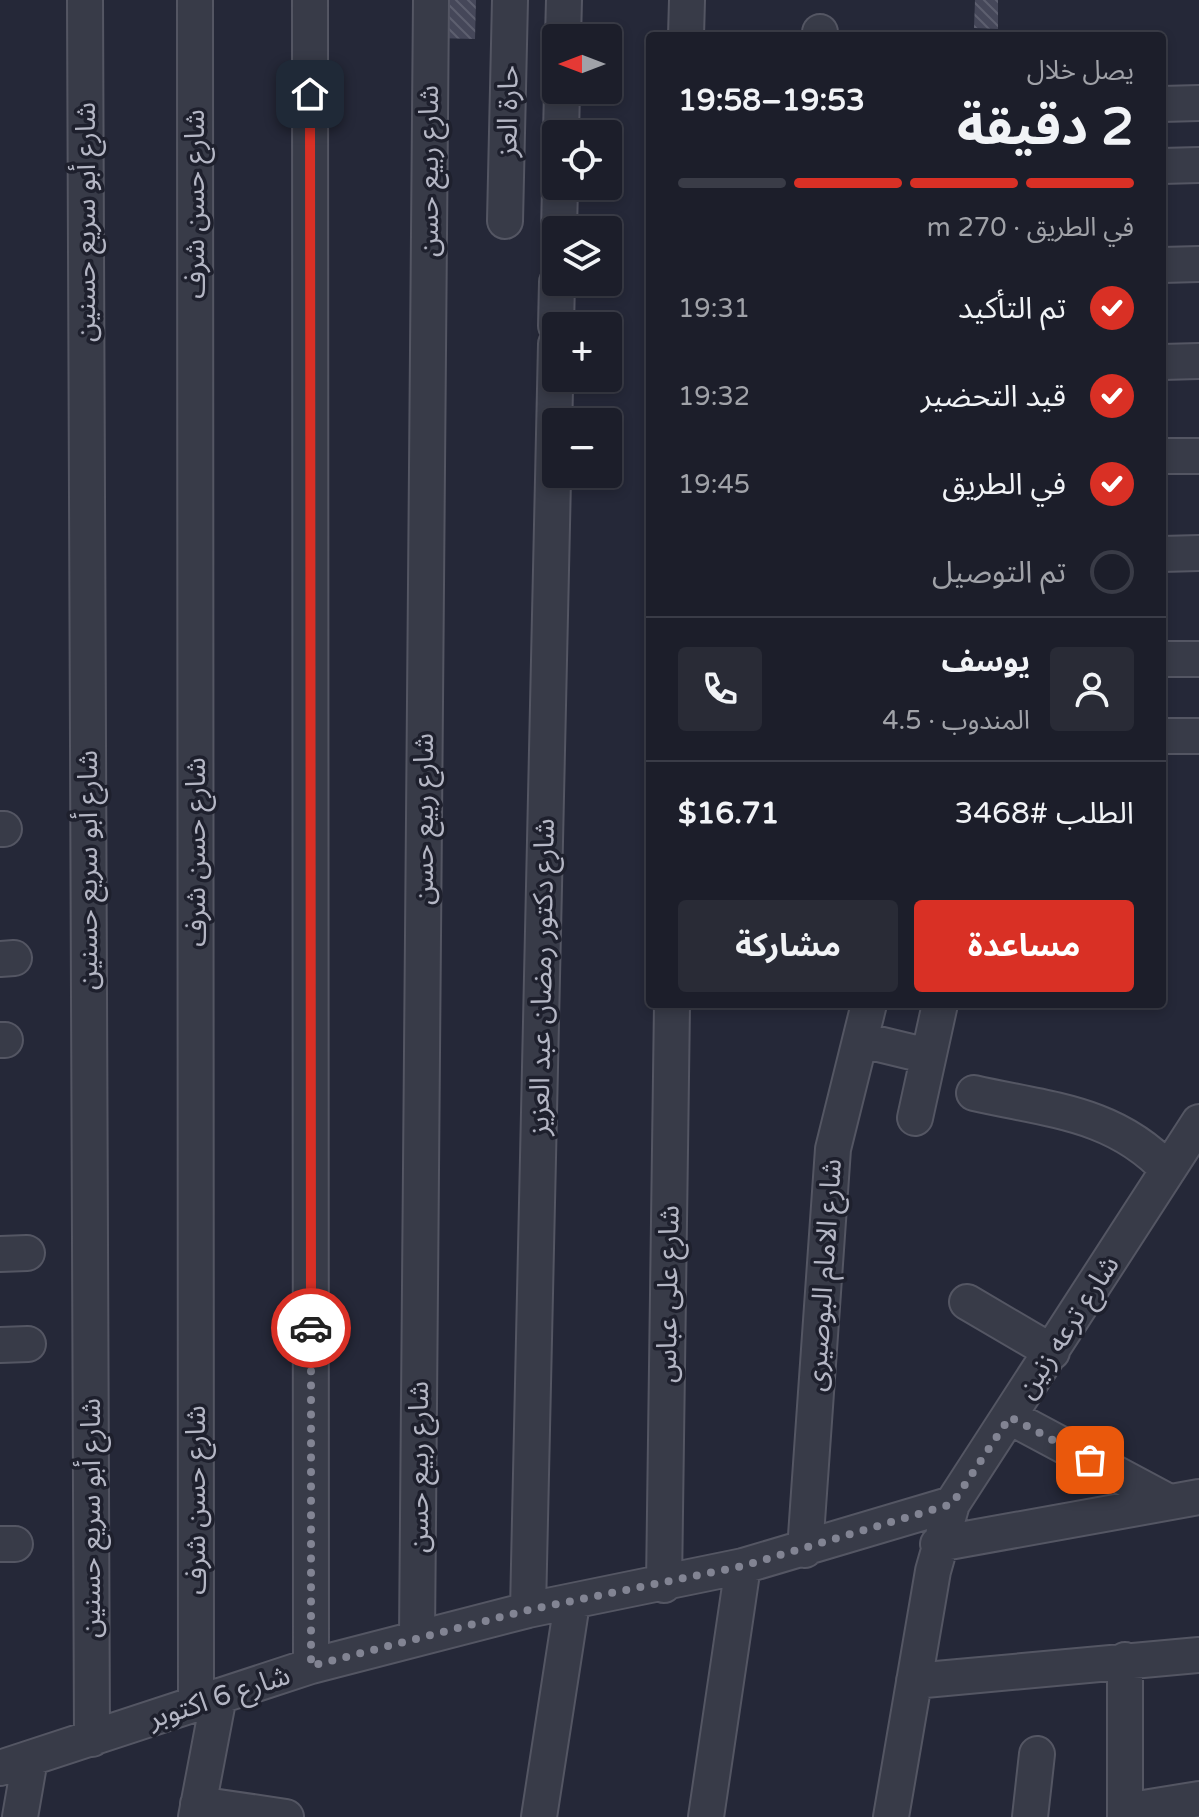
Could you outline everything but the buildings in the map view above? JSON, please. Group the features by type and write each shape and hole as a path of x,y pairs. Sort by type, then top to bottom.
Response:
{"street":[{"name":"شارع أبو سريع حسنين","path":"85,0 92,1739"},
{"name":"شارع حسن شرف","path":"195,0 207,1700 197,1810"},
{"path":"310,0 311,1666"},
{"name":"شارع ربيع حسن","path":"417,1637 431,0"},
{"name":"حارة العز","path":"505,221 510,0"},
{"path":"563,24 564,0"},
{"path":"686,32 687,0"},
{"path":"1166,104 1199,103"},
{"path":"1166,166 1199,165"},
{"path":"1166,265 1199,264"},
{"path":"1166,362 1199,361"},
{"name":"شارع دكتور رمضان عبد العزيز","path":"528,1610 555,392"},
{"path":"1166,456 1199,456"},
{"path":"1166,554 1199,553"},
{"path":"1166,659 1199,659"},
{"path":"1166,736 1199,736"},
{"name":"شارع على عباس","path":"664,1585 672,1008"},
{"name":"شارع الامام البوصيرى","path":"805,1550 833,1149 868,1008"},
{"path":"915,1118 939,1008"},
{"path":"862,1040 928,1056"},
{"path":"974,1093 1096,1120 1123,1132 1148,1149 1168,1170"},
{"name":"شارع ترعه زنين","path":"891,1817 938,1544 952,1504 1199,1122"},
{"path":"967,1302 1052,1352"},
{"path":"1010,1417 1184,1499"},
{"path":"938,1544 1184,1499"},
{"name":"شارع 6 اكتوبر","path":"15,1763 311,1666 528,1610 664,1585 743,1566 952,1504"},
{"path":"706,1817 743,1566"},
{"path":"539,1817 572,1603"},
{"path":"914,1681 1199,1655"},
{"path":"1125,1660 1125,1814 1199,1799"},
{"path":"1030,1817 1037,1754"},
{"path":"15,1763 20,1817"},
{"path":"197,1810 286,1817"}],"way so far":[{"path":"311,1328 311,1666 528,1610 664,1585 743,1566 952,1504 1010,1417 1090,1460"}],"route":[{"path":"310,94 311,1328"}]}
